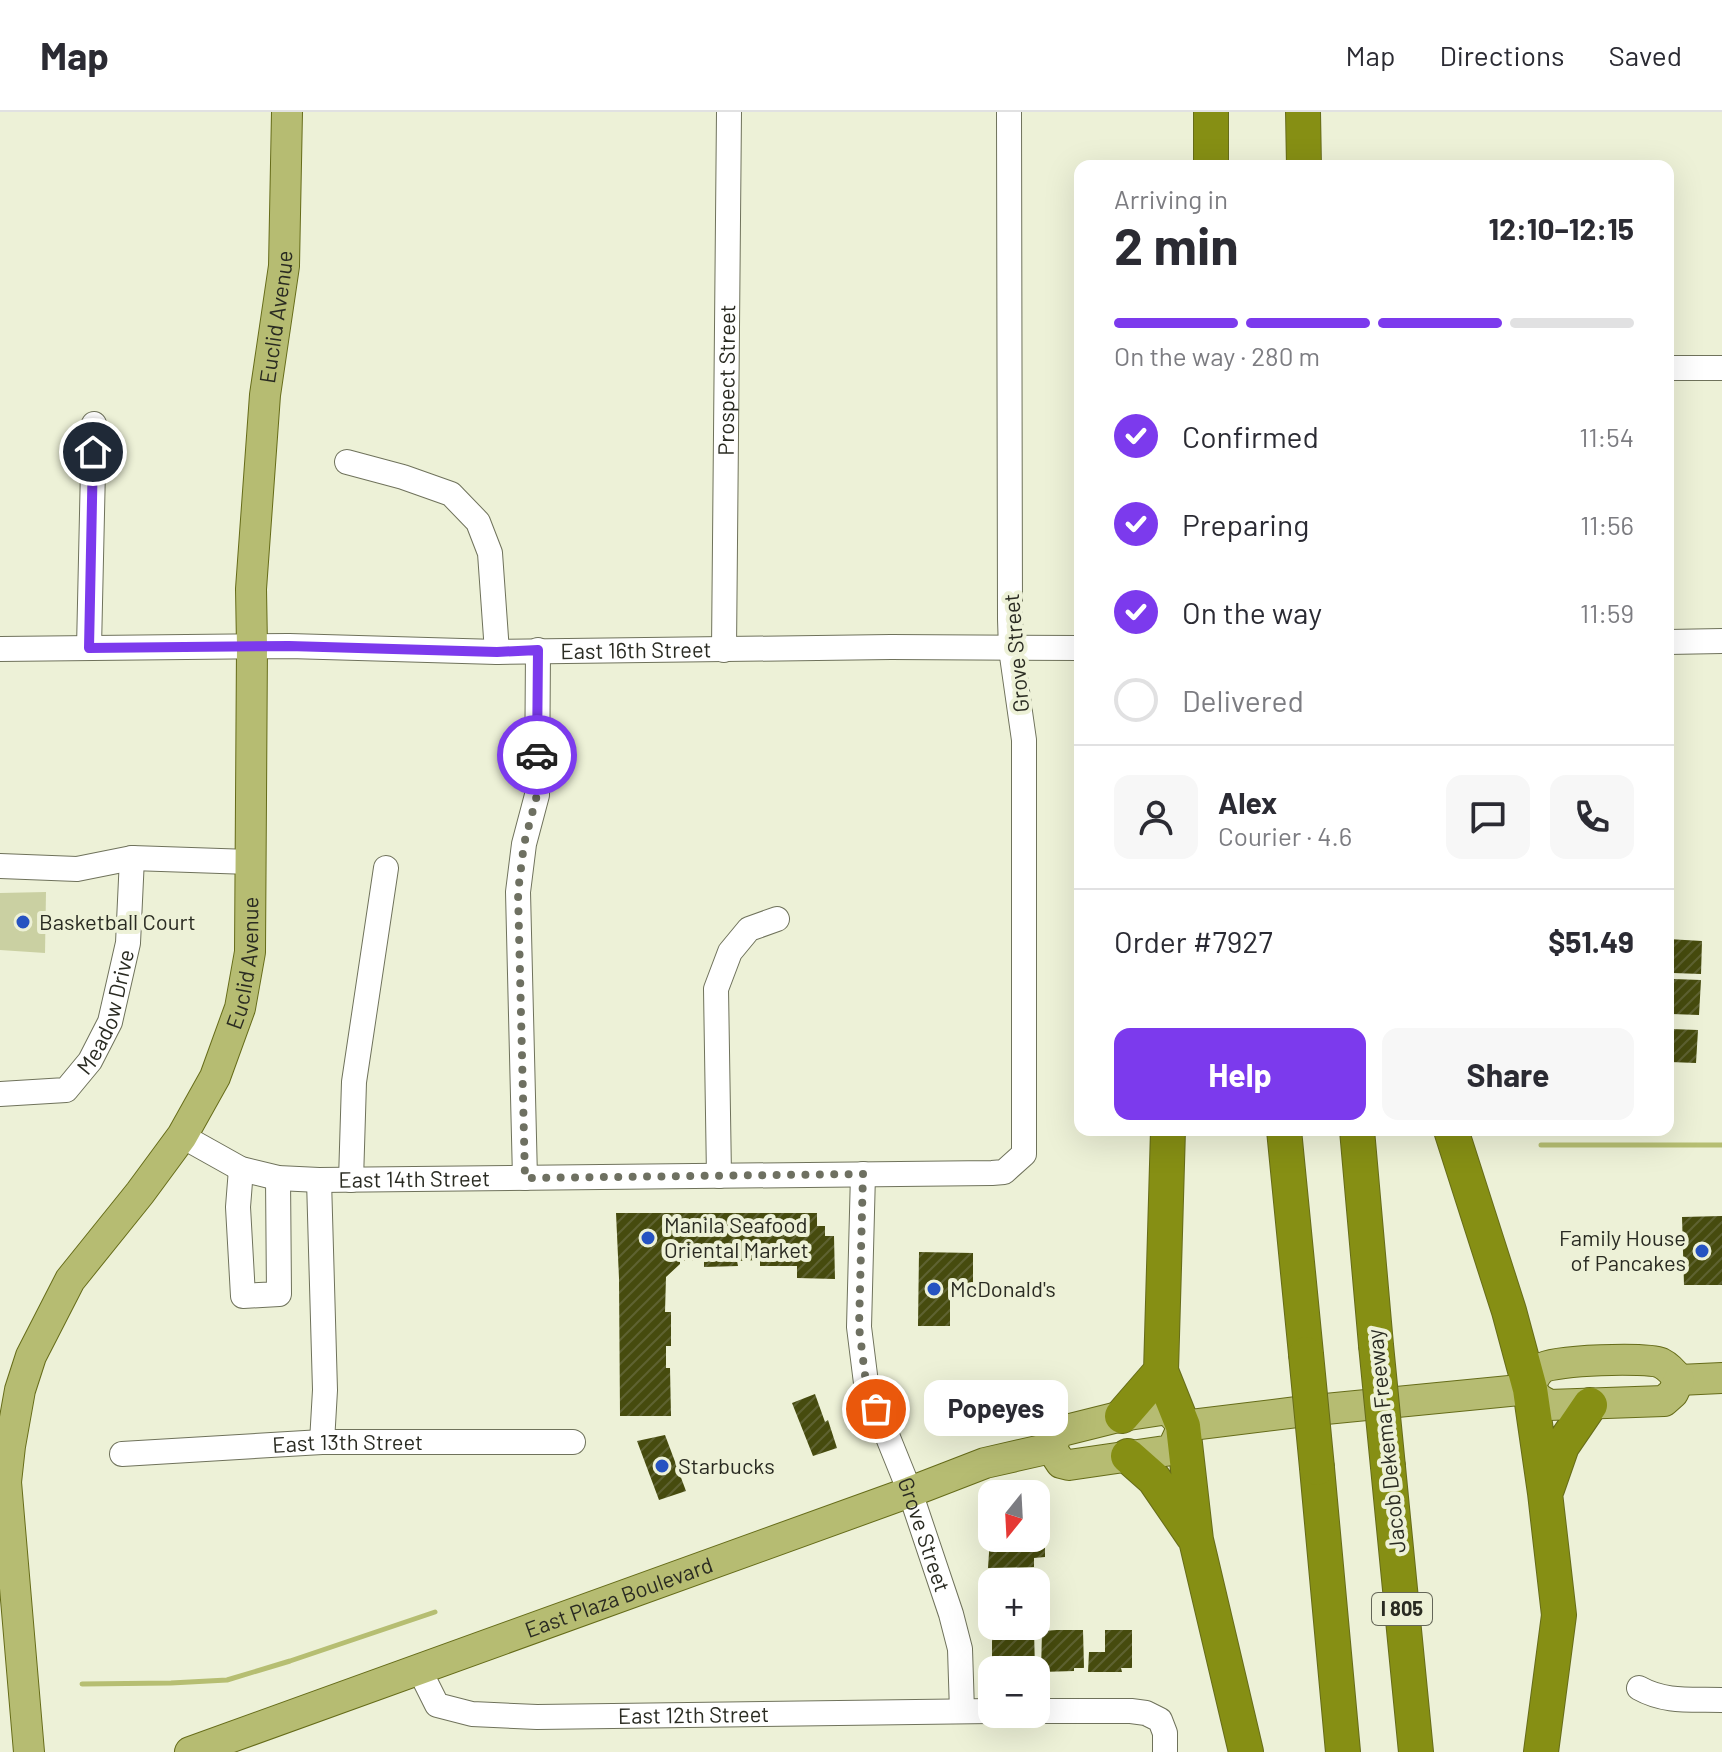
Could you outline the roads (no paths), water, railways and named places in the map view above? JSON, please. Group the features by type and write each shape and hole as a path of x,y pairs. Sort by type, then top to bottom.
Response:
{"highway":[{"path":"1211,112 1211,160"},
{"path":"1303,112 1304,160"},
{"path":"1168,1136 1161,1371 1183,1426 1196,1540 1246,1752"},
{"path":"1285,1136 1343,1752"},
{"name":"Jacob Dekema Freeway","path":"1358,1136 1416,1752"},
{"path":"1453,1136 1509,1311 1530,1389 1545,1493 1559,1615 1541,1752"},
{"path":"1122,1416 1161,1371"},
{"path":"1545,1493 1562,1446 1590,1405"},
{"path":"1128,1456 1154,1479 1196,1540"}],"main road":[{"name":"Euclid Avenue","path":"29,1752 6,1482 20,1390 31,1356 70,1280 182,1136 215,1077 240,1008 250,952 251,589 265,395 284,266 287,112"},
{"path":"1530,1389 1534,1377 1544,1366 1582,1360 1658,1362 1671,1369 1679,1380"},
{"path":"1679,1380 1722,1378"},
{"path":"1530,1389 1549,1405 1664,1401 1673,1393 1679,1380"},
{"path":"1051,1448 1064,1465 1172,1450 1183,1426 1530,1389"},
{"name":"East Plaza Boulevard","path":"190,1752 985,1463 1051,1448 1058,1432 1122,1416 1168,1409 1183,1426"}],"street":[{"name":"Prospect Street","path":"724,650 729,112"},
{"name":"Grove Street","path":"992,1173 1004,1172 1024,1154 1024,740 1011,649 1009,112"},
{"path":"1674,368 1722,368"},
{"path":"89,648 94,424"},
{"path":"347,462 451,494 478,522 490,553 497,652"},
{"path":"1674,642 1722,641"},
{"name":"East 16th Street","path":"0,649 252,646 497,652 1074,648"},
{"path":"525,1178 518,892 524,844 537,795 538,650"},
{"path":"0,866 77,869 132,858 250,862"},
{"name":"Meadow Drive","path":"0,1094 66,1090 90,1061 110,1022 128,943 132,858"},
{"path":"351,1180 354,1082 386,868"},
{"path":"719,1176 716,989 730,952 749,929 777,919"},
{"name":"East 14th Street","path":"182,1136 241,1169 278,1178 319,1180 992,1173"},
{"path":"241,1169 238,1207 243,1296 279,1294 278,1178"},
{"name":"Grove Street","path":"863,1174 859,1327 866,1383 910,1492 951,1614 960,1649 962,1711"},
{"path":"319,1180 325,1390 322,1442"},
{"name":"East 13th Street","path":"122,1454 322,1442 573,1442"},
{"name":"East 12th Street","path":"419,1669 437,1705 472,1714 537,1717 978,1711"},
{"path":"1639,1688 1654,1696 1671,1699 1722,1700"},
{"path":"1050,1711 1146,1713 1160,1720 1165,1733 1165,1752"}],"waterway":[{"path":"1541,1145 1722,1145"},
{"path":"82,1684 227,1680 435,1612"}],"place":[{"name":"Basketball Court","path":"23,922"},
{"name":"Manila Seafood Oriental Market","path":"648,1238"},
{"name":"Family House of Pancakes","path":"1702,1251"},
{"name":"McDonald's","path":"934,1289"},
{"name":"Popeyes","path":"876,1409"},
{"name":"Starbucks","path":"662,1466"}]}
